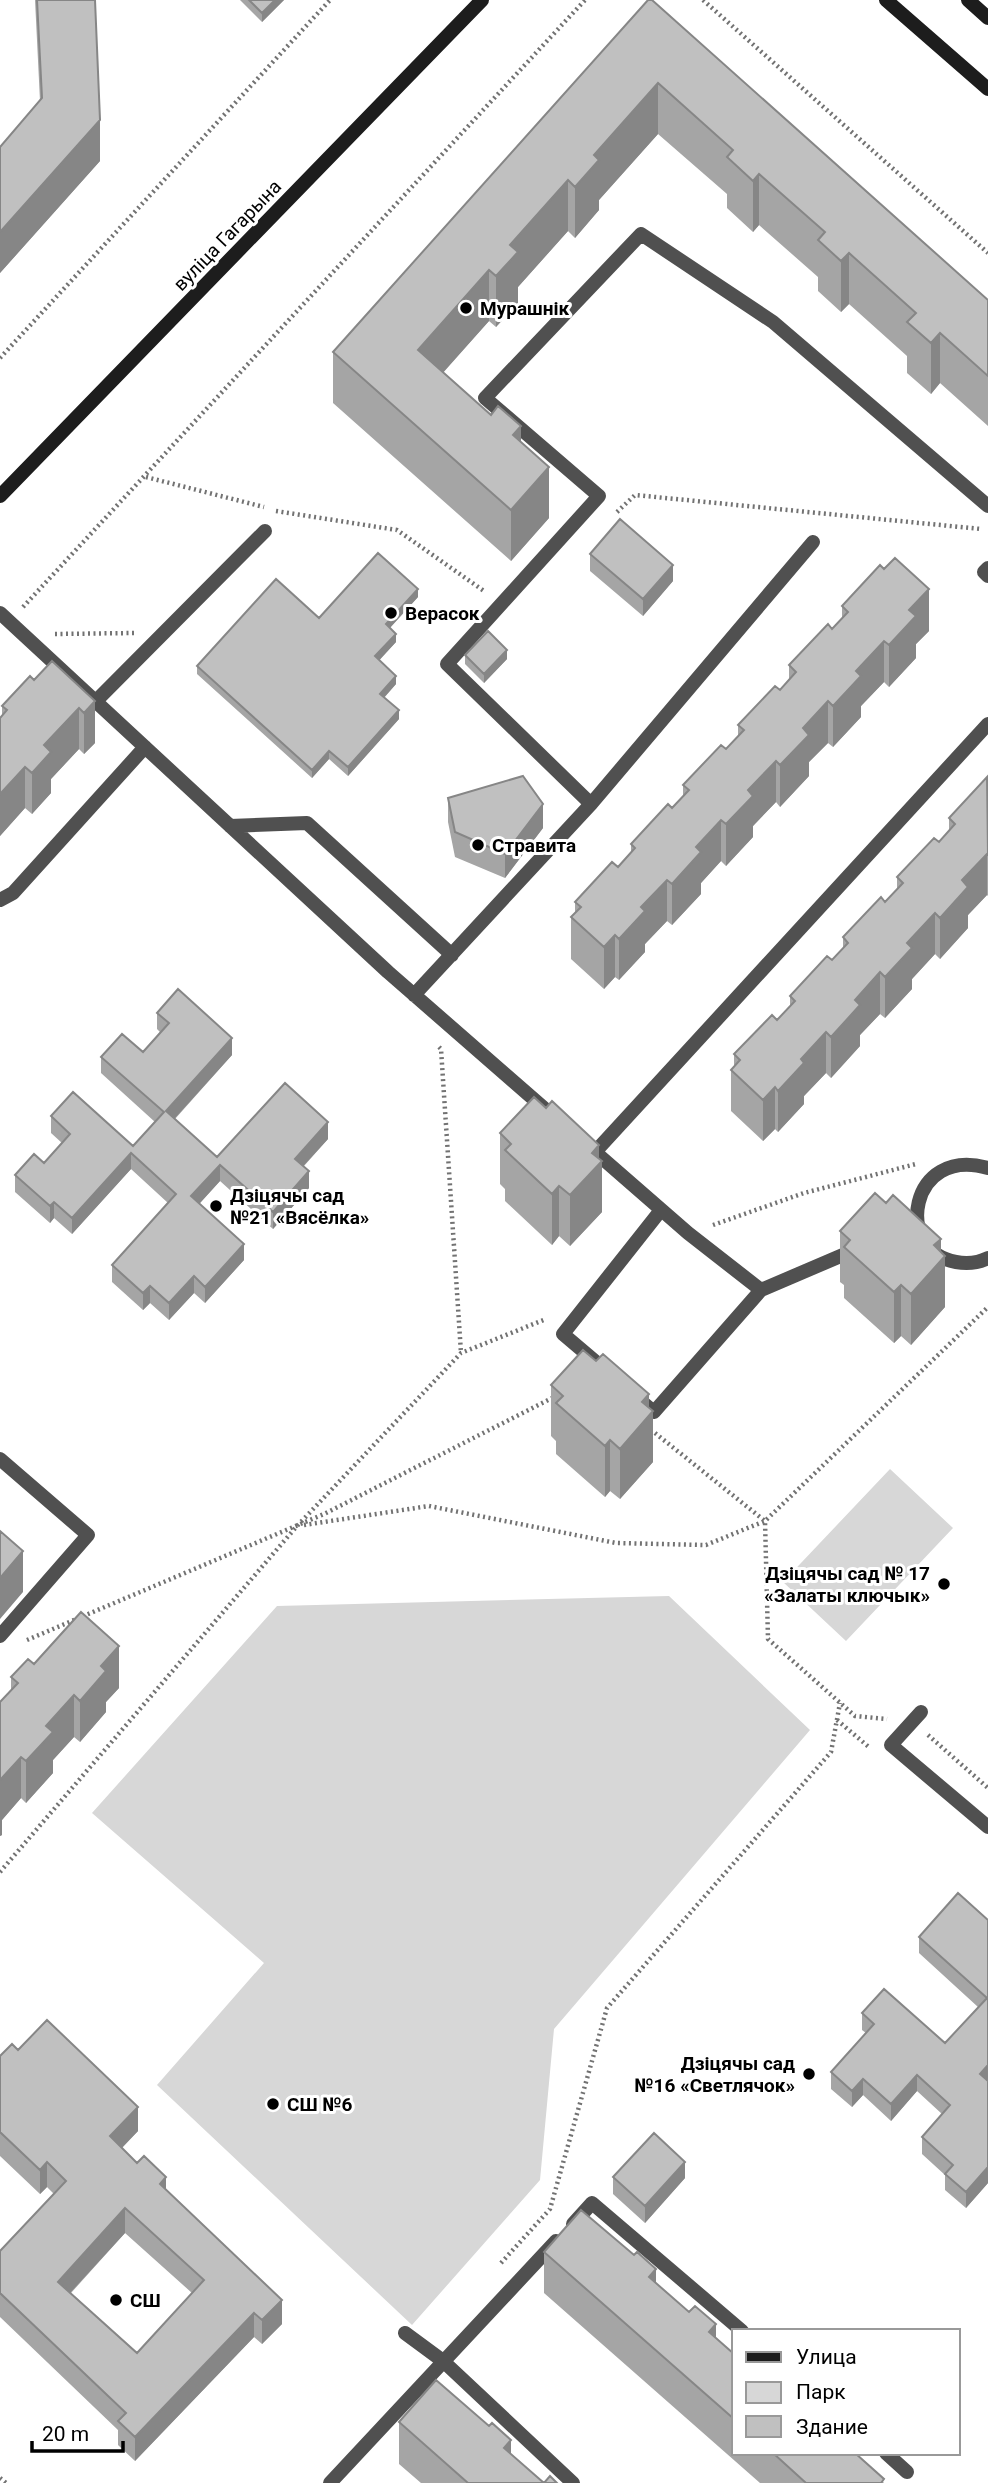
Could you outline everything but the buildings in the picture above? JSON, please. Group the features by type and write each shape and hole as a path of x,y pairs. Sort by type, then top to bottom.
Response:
{"main road":[{"name":"вуліца Гагарына","path":"0,496 482,0"},
{"path":"886,0 988,89"},
{"path":"968,0 988,18"}],"lane":[{"path":"591,804 447,664 599,496 485,398 641,234 773,323 988,506"},
{"path":"96,701 265,531"},
{"path":"414,995 591,804 813,542"},
{"path":"988,568 984,572 988,576"},
{"path":"5,617 414,995 555,1117"},
{"path":"595,1152 988,724"},
{"path":"0,900 13,893 145,747"},
{"path":"230,826 307,823 452,955"},
{"path":"575,1135 688,1233 761,1290"},
{"path":"988,1168 974,1164 958,1164 930,1179 921,1192 912,1226 935,1253 950,1261 967,1264 988,1258"},
{"path":"603,1369 563,1334 661,1210"},
{"path":"624,1386 654,1412 761,1290 870,1244"},
{"path":"0,1459 88,1535 0,1636"},
{"path":"917,1716 891,1745 988,1827"},
{"path":"330,2483 592,2203 740,2329"},
{"path":"405,2333 443,2361 573,2483"},
{"path":"888,2455 908,2472"}],"path":[{"path":"0,358 330,0"},
{"path":"5,617 146,477 585,0"},
{"path":"703,0 988,253"},
{"path":"51,634 163,633"},
{"path":"431,1040 441,1049 461,1353"},
{"path":"688,1233 804,1193 922,1163"},
{"path":"297,1526 429,1506 616,1543 706,1545 765,1521 988,1307"},
{"path":"0,1872 297,1526 461,1353 550,1317"},
{"path":"22,1642 324,1514 566,1392"},
{"path":"645,1424 765,1521 768,1639 855,1716 917,1716 988,1788"},
{"path":"496,2269 550,2209 607,2008 831,1752 841,1703"},
{"path":"0,2478 6,2483"}],"green space":[{"path":"890,1469 953,1528 846,1641 783,1582"},
{"name":"СШ №6","path":"669,1596 810,1730 554,2029 540,2180 412,2325 157,2085 264,1963 92,1813 277,1606"}],"place":[{"name":"Мурашнік","path":"466,308"},
{"name":"Верасок","path":"391,613"},
{"name":"Стравита","path":"478,845"},
{"name":"Дзіцячы сад №21 «Вясёлка»","path":"216,1206"},
{"name":"Дзіцячы сад № 17 «Залаты ключык»","path":"944,1584"},
{"name":"Дзіцячы сад №16 «Светлячок»","path":"809,2074"},
{"name":"СШ №6","path":"273,2104"},
{"name":"СШ","path":"116,2300"}]}
